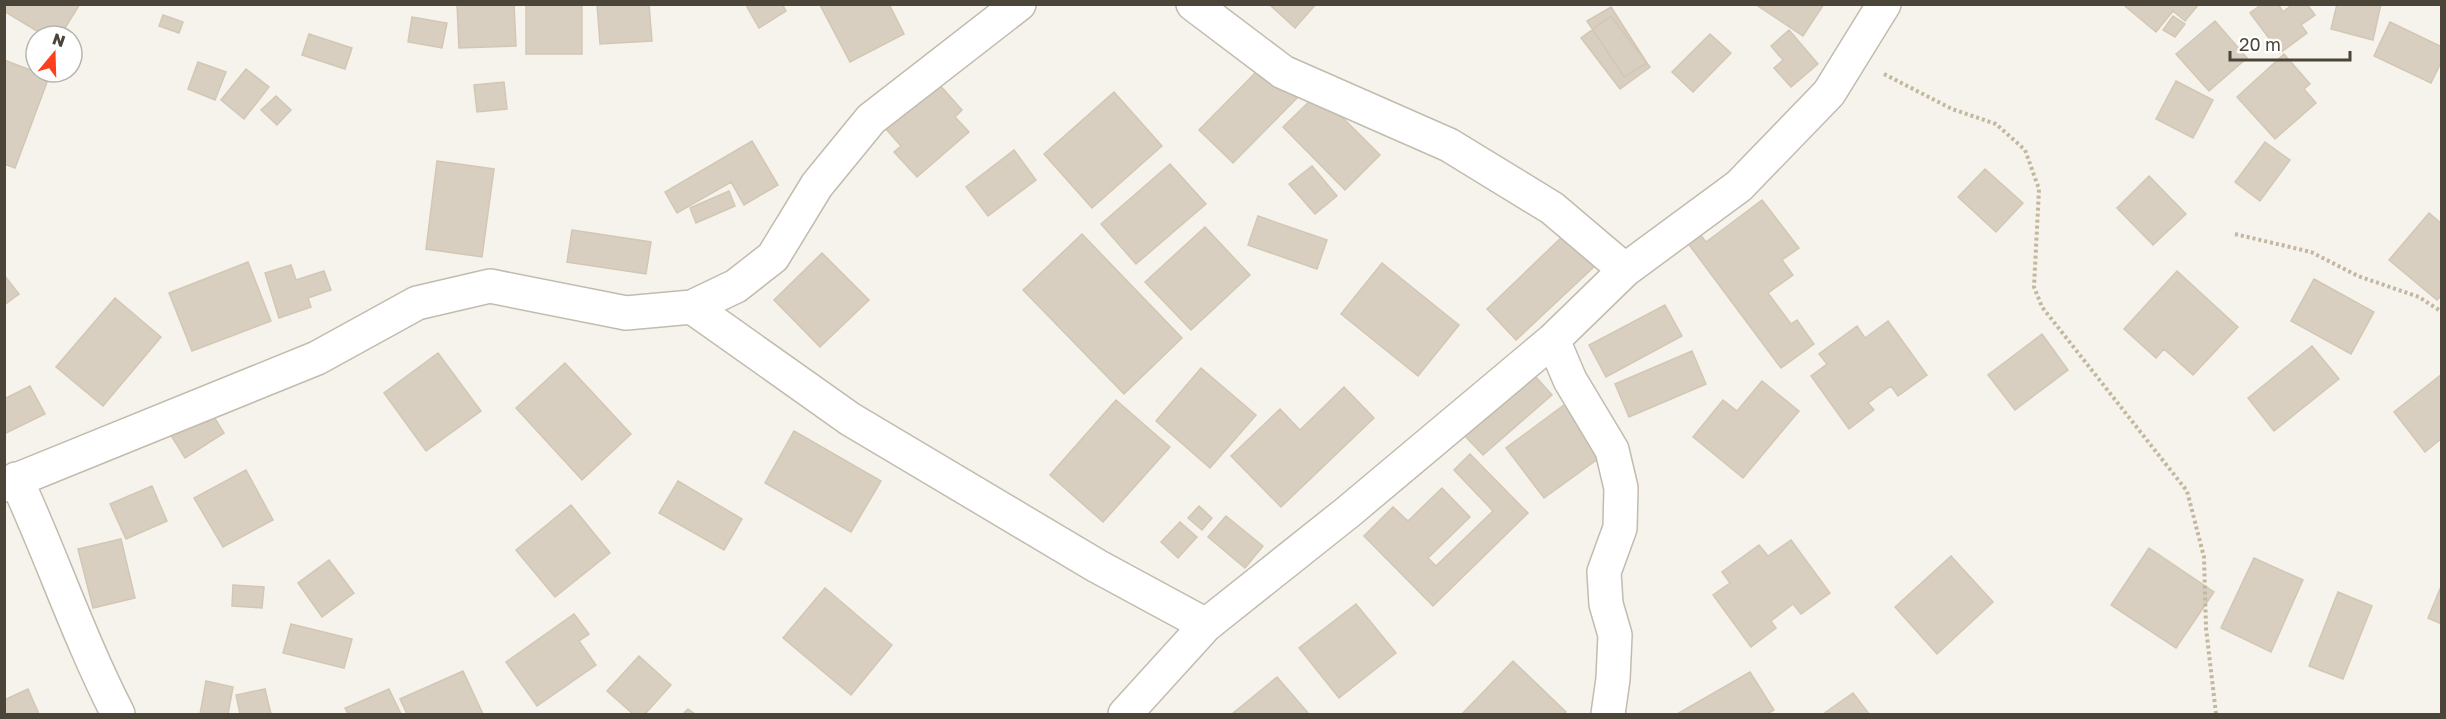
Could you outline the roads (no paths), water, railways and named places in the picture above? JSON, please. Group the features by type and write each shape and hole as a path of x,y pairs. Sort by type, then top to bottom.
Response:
{"street":[{"path":"118,714 95,669 37,526 10,482 317,358 417,303 490,286 626,312 692,307 736,286 773,257 817,185 871,119 1019,4"},
{"path":"1193,4 1283,72 1449,145 1552,208 1625,270"},
{"path":"1125,714 1206,625 1348,512 1553,340 1625,270 1739,186 1828,93 1884,4"},
{"path":"692,307 849,419 1097,566 1206,625"},
{"path":"1553,340 1570,380 1612,450 1621,488 1620,528 1604,572 1606,604 1615,635 1613,679 1608,714"}]}
